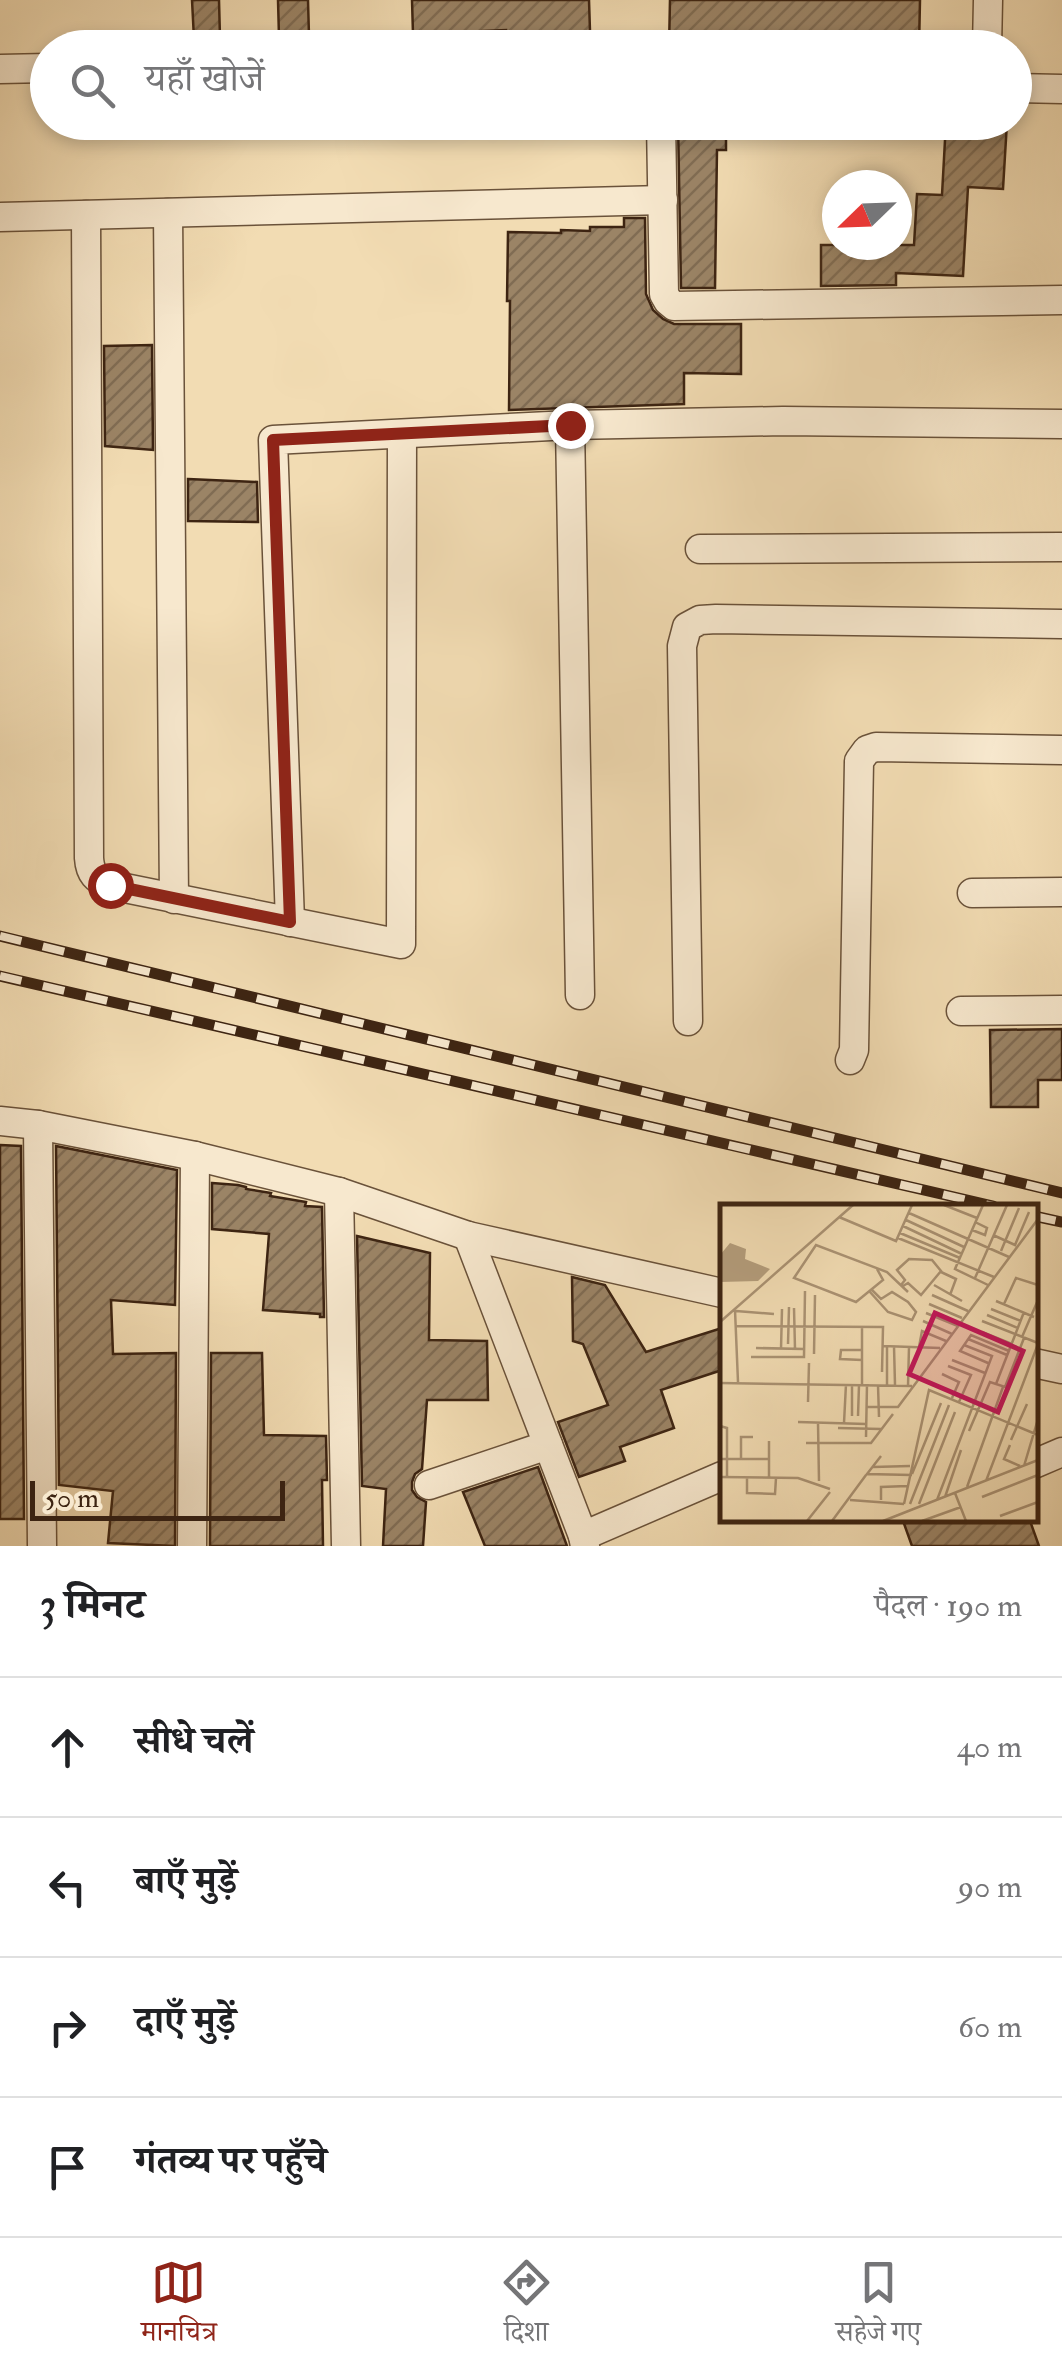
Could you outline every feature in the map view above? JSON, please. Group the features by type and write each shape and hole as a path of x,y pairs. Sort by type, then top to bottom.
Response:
{"street":[{"path":"987,30 988,0"},
{"path":"0,69 30,68"},
{"path":"1032,89 1062,90"},
{"path":"662,140 664,294 674,306 1062,300"},
{"path":"0,217 664,200"},
{"path":"168,213 174,899"},
{"path":"86,214 90,870 97,879 174,899 401,944 402,434"},
{"path":"290,922 273,440 570,425 783,421 1062,424"},
{"path":"570,425 580,994"},
{"path":"700,549 1062,547"},
{"path":"688,1021 682,646 687,627 700,620 716,619 1062,624"},
{"path":"850,1060 854,1050 858,761 876,747 1062,750"},
{"path":"972,893 1062,892"},
{"path":"961,1011 1062,1010"},
{"path":"0,1120 195,1156 339,1192 468,1236 720,1293"},
{"path":"38,1124 42,1546"},
{"path":"192,1546 195,1156"},
{"path":"339,1192 346,1546"},
{"path":"468,1236 584,1541 720,1477"},
{"path":"1037,1364 1062,1369"},
{"path":"429,1485 548,1445"},
{"path":"1037,1463 1062,1452"}],"building":[{"path":"192,0 219,0 220,30 194,30"},
{"path":"278,0 308,0 309,30 279,30"},
{"path":"412,0 589,0 590,30 413,30"},
{"path":"670,0 920,0 919,30 669,30"},
{"path":"678,140 726,140 726,150 717,150 715,288 681,288"},
{"path":"945,140 1006,140 1003,189 968,187 963,276 896,273 896,285 821,286 821,245 822,260 912,260 917,194 942,195"},
{"path":"624,218 645,218 646,294 653,310 674,324 741,324 741,374 684,373 684,404 509,410 508,232 561,233 590,231 590,227 624,227"},
{"path":"152,345 153,450 105,446 104,346"},
{"path":"188,479 257,482 258,522 188,521"},
{"path":"1062,1029 1062,1080 1038,1080 1038,1107 991,1107 990,1030"},
{"path":"0,1145 21,1146 24,1519 0,1519"},
{"path":"56,1146 177,1170 175,1305 111,1300 113,1354 176,1353 175,1546 108,1543 113,1491 59,1485"},
{"path":"212,1183 238,1185 306,1202 305,1206 322,1207 324,1317 263,1310 269,1234 212,1229"},
{"path":"357,1236 430,1253 429,1340 487,1341 488,1400 427,1400 422,1469 412,1482 412,1490 426,1502 423,1546 383,1546 386,1489 362,1486"},
{"path":"572,1277 605,1285 646,1352 720,1329 720,1371 661,1390 674,1428 620,1447 625,1461 579,1477 558,1422 608,1405 583,1344 573,1341"},
{"path":"211,1353 262,1353 264,1435 326,1436 323,1546 210,1546"},
{"path":"538,1467 567,1546 485,1546 463,1492"},
{"path":"903,1521 1030,1521 1039,1546 912,1546"}],"railway":[{"path":"0,936 1062,1193"},
{"path":"0,976 984,1204"},
{"path":"1037,1217 1062,1222"}],"route":[{"path":"110,885 290,922 273,440 570,425"}]}
